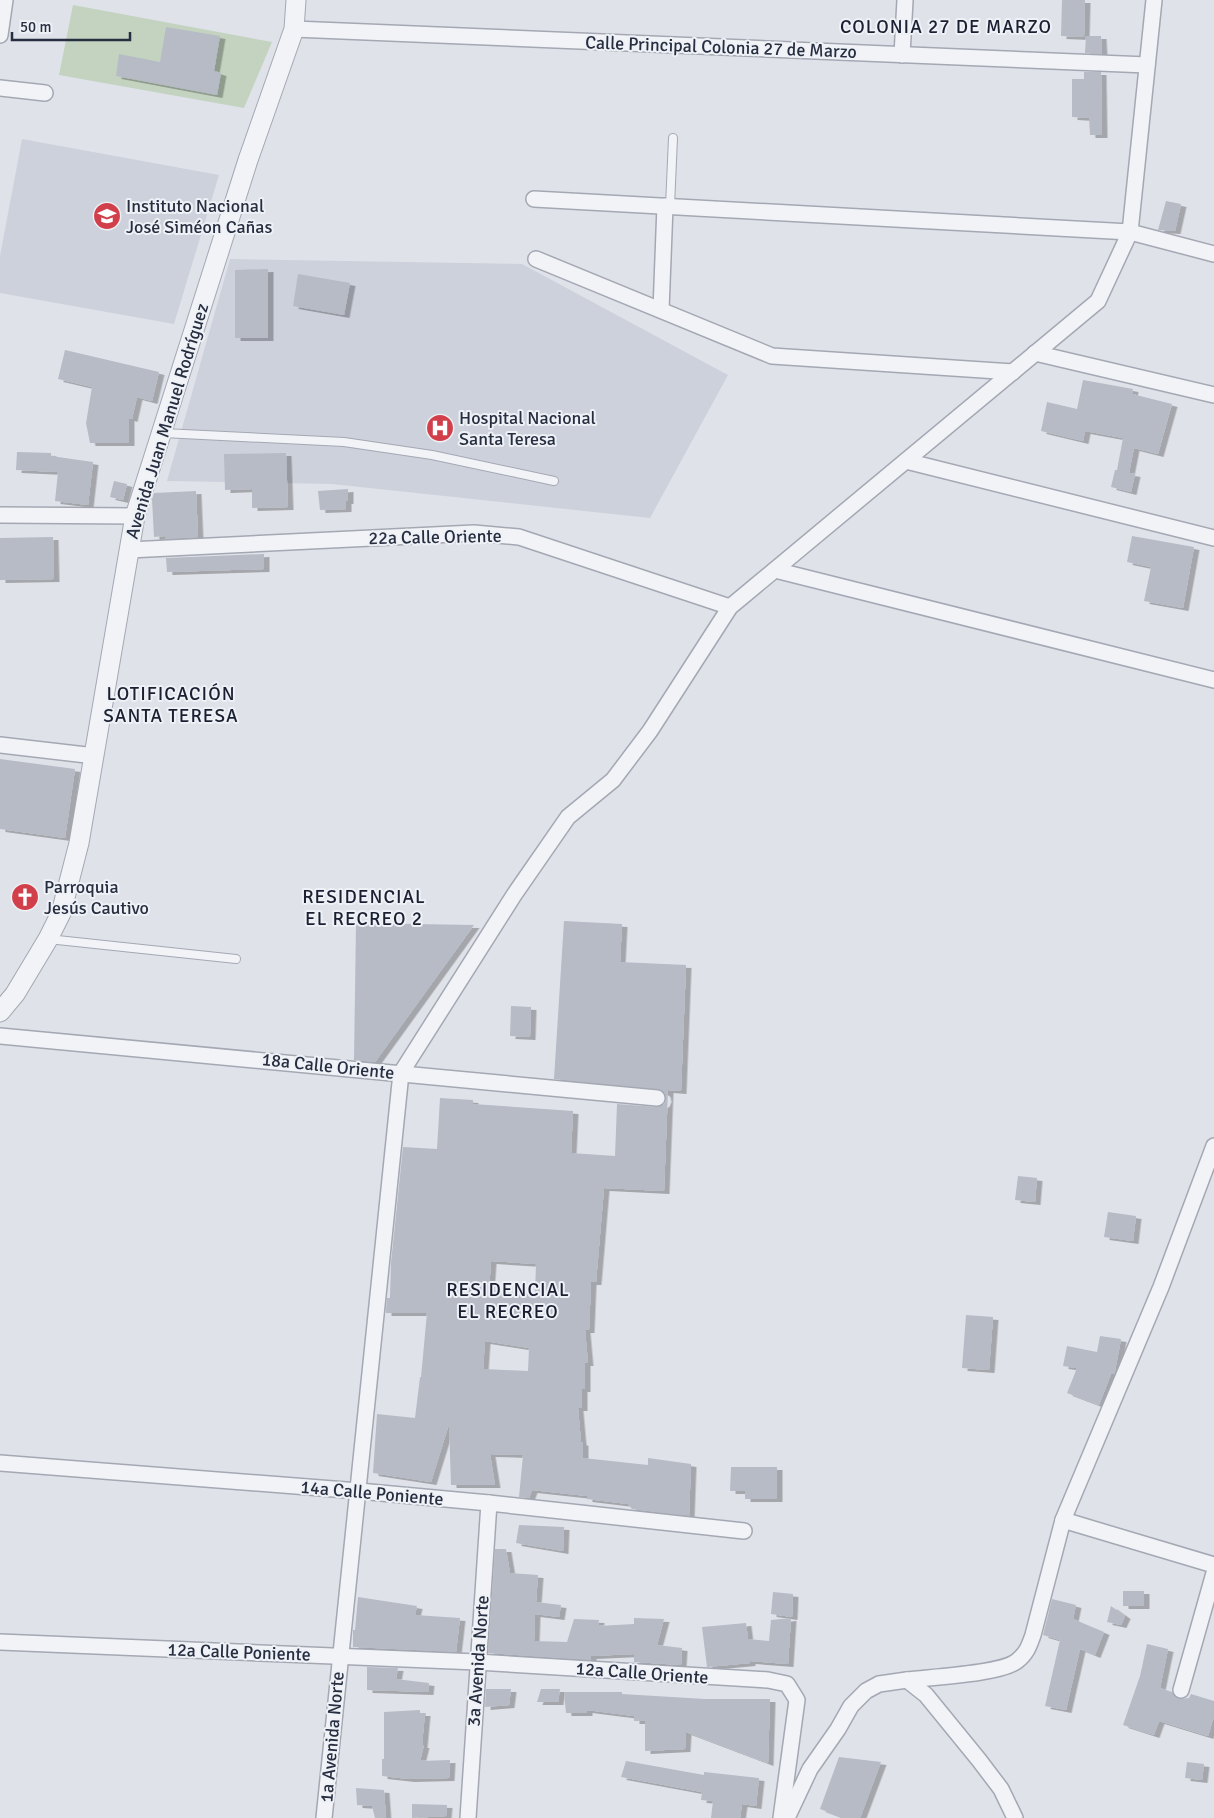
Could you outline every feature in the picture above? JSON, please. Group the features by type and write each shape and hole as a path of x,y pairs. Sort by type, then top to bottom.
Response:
{"street":[{"path":"0,35 5,0"},
{"name":"Avenida Juan Manuel Rodríguez","path":"0,1012 15,994 48,939 61,913 79,843 95,756 134,516 248,160 294,29 296,0"},
{"path":"902,54 905,0"},
{"path":"401,1073 514,895 568,817 613,780 650,731 730,607 1098,301 1130,232 1154,0"},
{"name":"Calle Principal Colonia 27 de Marzo","path":"294,29 1147,65"},
{"path":"0,88 45,93"},
{"path":"534,199 1130,232 1214,254"},
{"path":"661,310 667,206"},
{"path":"536,259 772,356 1013,372"},
{"path":"1036,353 1214,395"},
{"path":"906,461 1214,538"},
{"path":"0,515 134,516"},
{"name":"22a Calle Oriente","path":"129,550 474,533 510,536 519,537 730,607"},
{"path":"775,570 1214,680"},
{"path":"0,745 95,756"},
{"name":"18a Calle Oriente","path":"0,1036 657,1098"},
{"name":"1a Avenida Norte","path":"324,1818 339,1656 359,1491 401,1073"},
{"path":"787,1818 810,1769 838,1729 851,1706 866,1691 880,1684 983,1672 1016,1662 1027,1652 1063,1520 1161,1287 1214,1146"},
{"name":"14a Calle Poniente","path":"0,1463 359,1491 744,1530"},
{"name":"3a Avenida Norte","path":"468,1818 489,1503"},
{"path":"1063,1520 1214,1565"},
{"path":"1181,1690 1214,1573"},
{"name":"12a Calle Poniente","path":"0,1642 478,1662"},
{"name":"12a Calle Oriente","path":"478,1662 768,1680 787,1684 796,1700 781,1818"},
{"path":"907,1680 926,1695 979,1760 1001,1789 1015,1818"}],"lane":[{"path":"667,206 672,138"},
{"path":"161,433 344,442 432,455 554,482"},
{"path":"48,939 236,959"}],"shaded area":[{"name":"Instituto Nacional José Siméon Cañas","path":"22,139 219,175 174,324 0,293 0,256"},
{"name":"Hospital Nacional Santa Teresa","path":"230,259 522,264 728,375 650,518 332,484 167,481"}],"green space":[{"path":"73,5 272,42 244,108 59,75"}],"building":[{"path":"1062,0 1085,0 1084,37 1061,36"},
{"path":"166,27 220,36 214,71 221,73 217,95 116,76 119,54 160,62"},
{"path":"1086,36 1101,36 1102,54 1085,53"},
{"path":"1084,72 1101,72 1102,135 1090,135 1089,118 1072,117 1072,79 1084,79"},
{"path":"1166,201 1181,204 1175,231 1158,230"},
{"path":"268,269 268,338 235,338 235,270"},
{"path":"298,274 350,283 344,315 293,306"},
{"path":"65,350 159,372 152,401 137,397 132,419 129,418 129,443 90,443 86,423 92,387 58,379"},
{"path":"1083,380 1133,389 1132,394 1172,404 1158,454 1134,448 1129,473 1135,474 1131,492 1111,487 1115,470 1117,470 1123,438 1085,431 1083,441 1041,431 1047,402 1077,409"},
{"path":"17,452 51,453 51,456 93,462 88,505 55,501 58,472 16,470"},
{"path":"286,453 288,507 252,508 252,489 225,490 224,454"},
{"path":"114,481 127,484 123,500 110,497"},
{"path":"348,489 346,509 320,510 318,491"},
{"path":"196,491 198,537 165,539 165,536 154,537 152,499 154,493"},
{"path":"1132,536 1194,547 1183,608 1144,601 1151,567 1127,562"},
{"path":"53,537 54,579 0,580 0,538"},
{"path":"264,554 264,569 167,572 166,558"},
{"path":"0,759 75,769 65,838 0,829"},
{"path":"564,921 622,924 620,962 686,965 681,1091 668,1090 664,1191 604,1188 596,1282 591,1282 589,1330 585,1330 588,1363 585,1363 585,1389 582,1389 582,1408 578,1408 583,1458 648,1465 648,1458 691,1464 689,1516 632,1509 628,1504 587,1499 587,1496 532,1490 529,1498 519,1497 523,1455 490,1454 495,1485 451,1485 449,1424 431,1482 373,1473 377,1414 415,1418 427,1313 386,1313 386,1310 387,1298 390,1298 391,1263 403,1147 437,1149 440,1098 473,1100 473,1104 573,1111 571,1153 615,1156 617,1104 657,1107 664,1104 666,1099 665,1094 658,1089 554,1079","holes":["491,1261 536,1264 535,1294 489,1290","485,1341 529,1348 528,1371 483,1369"]},
{"path":"356,923 474,925 375,1062 354,1060"},
{"path":"511,1006 531,1007 530,1037 510,1036"},
{"path":"1018,1176 1037,1178 1035,1202 1015,1200"},
{"path":"1108,1212 1136,1216 1133,1241 1104,1237"},
{"path":"966,1315 993,1317 989,1370 962,1368"},
{"path":"1100,1336 1121,1339 1114,1374 1111,1374 1099,1405 1067,1393 1077,1368 1063,1366 1067,1346 1097,1352"},
{"path":"731,1467 777,1467 777,1499 745,1499 745,1491 730,1491"},
{"path":"519,1525 564,1527 563,1551 516,1543"},
{"path":"495,1549 506,1549 510,1573 538,1575 536,1602 561,1605 559,1617 535,1614 534,1641 567,1642 574,1619 599,1620 598,1626 634,1624 634,1618 664,1619 657,1645 682,1648 681,1665 634,1662 634,1654 591,1656 591,1660 488,1653"},
{"path":"1123,1591 1144,1591 1144,1606 1123,1606"},
{"path":"773,1592 793,1594 792,1617 771,1614"},
{"path":"358,1597 417,1606 415,1615 460,1618 456,1652 353,1647 353,1630 355,1630"},
{"path":"1052,1599 1076,1605 1073,1619 1104,1632 1095,1655 1080,1649 1066,1710 1045,1706 1060,1640 1043,1635"},
{"path":"1111,1606 1125,1616 1121,1625 1107,1622"},
{"path":"791,1618 788,1664 750,1661 750,1663 707,1667 702,1627 746,1623 748,1639 769,1641 771,1620"},
{"path":"1147,1644 1168,1649 1160,1688 1172,1692 1179,1699 1189,1698 1191,1694 1214,1701 1214,1716 1208,1736 1159,1721 1154,1735 1123,1725 1140,1676"},
{"path":"367,1667 398,1668 396,1679 429,1683 428,1692 367,1690"},
{"path":"486,1689 511,1689 509,1705 485,1707"},
{"path":"541,1689 560,1689 558,1702 537,1702"},
{"path":"564,1692 622,1692 622,1694 705,1699 770,1699 768,1763 686,1732 685,1749 645,1751 645,1721 634,1721 634,1716 587,1710 587,1713 566,1713"},
{"path":"420,1710 420,1713 425,1713 422,1745 424,1745 420,1761 450,1760 449,1778 409,1779 382,1776 384,1712"},
{"path":"839,1757 881,1762 860,1818 844,1818 820,1809"},
{"path":"626,1761 704,1775 704,1772 759,1778 756,1806 742,1804 740,1818 711,1818 713,1801 701,1800 702,1792 621,1777"},
{"path":"1187,1762 1204,1764 1202,1780 1185,1778"},
{"path":"356,1788 384,1790 386,1818 375,1818 372,1806 357,1805"},
{"path":"412,1804 447,1805 446,1816 412,1818"}],"place":[{"name":"Instituto Nacional José Siméon Cañas","path":"107,216"},
{"name":"Hospital Nacional Santa Teresa","path":"440,428"},
{"name":"Parroquia Jesús Cautivo","path":"25,897"}],"district":[{"name":"COLONIA 27 DE MARZO","path":"946,26"},
{"name":"LOTIFICACIÓN SANTA TERESA","path":"171,704"},
{"name":"RESIDENCIAL EL RECREO 2","path":"364,907"},
{"name":"RESIDENCIAL EL RECREO","path":"508,1300"}]}
